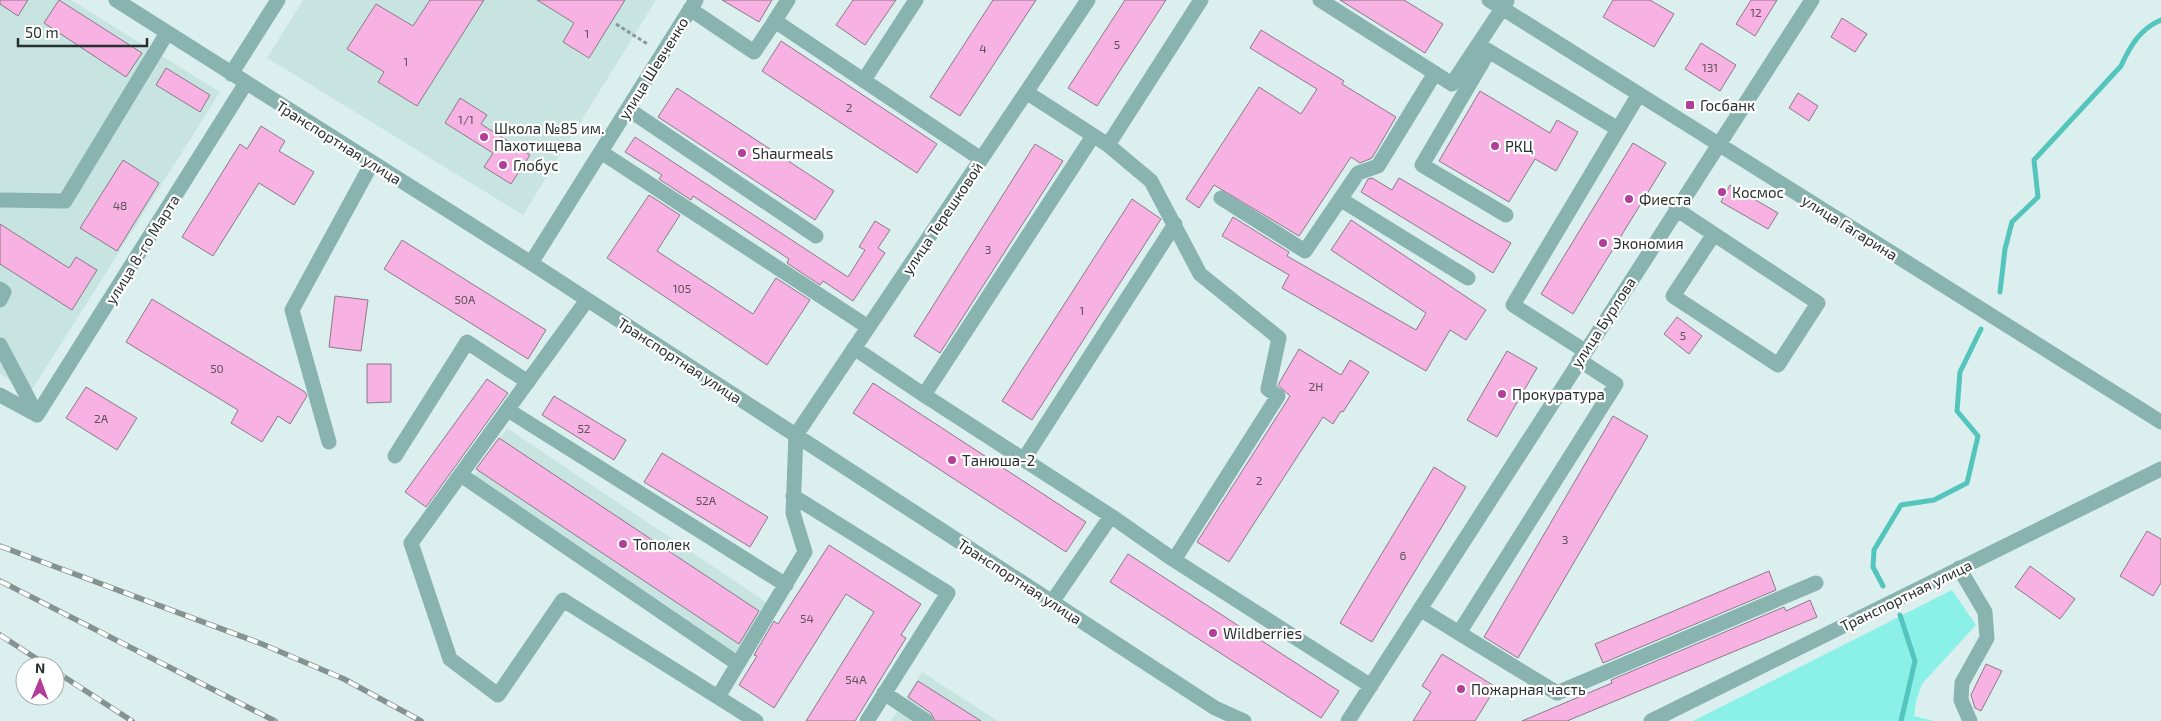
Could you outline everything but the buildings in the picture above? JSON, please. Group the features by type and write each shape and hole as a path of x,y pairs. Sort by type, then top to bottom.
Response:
{"street":[{"name":"Транспортная улица","path":"117,0 531,263 1215,708 1244,721"},
{"path":"232,74 278,0"},
{"path":"693,4 754,52 788,0"},
{"path":"864,80 916,0"},
{"name":"улица Терешковой","path":"796,435 1088,0"},
{"path":"1108,145 1201,0"},
{"path":"1320,0 1452,84 1484,48"},
{"name":"улица Гагарина","path":"1488,0 1505,4 1717,144 2161,422"},
{"name":"улица Бурлова","path":"1348,721 1717,144 1812,0"},
{"name":"улица Шевченко","path":"531,263 693,4"},
{"path":"1505,4 1422,165 1506,215"},
{"path":"772,25 775,21 982,159"},
{"path":"0,200 65,201 168,33"},
{"path":"1484,48 1618,129"},
{"path":"1221,198 1305,251 1358,173 1378,166 1435,73"},
{"name":"улица 8-го Марта","path":"37,415 246,83"},
{"path":"1026,92 1108,145 1151,181 1200,274 1279,338 1268,389 1278,396 1174,560"},
{"path":"1459,633 1616,384 1513,304 1639,94"},
{"path":"628,108 816,236"},
{"path":"924,395 1093,136"},
{"path":"601,152 868,327"},
{"path":"329,442 292,310 372,163"},
{"path":"1340,199 1468,278"},
{"path":"1676,209 1714,234 1818,303 1778,365 1673,296 1714,234"},
{"path":"1024,459 1175,224"},
{"path":"0,289 4,292 0,300"},
{"path":"587,300 411,543 450,659 498,695 563,600 756,721"},
{"path":"395,456 467,342 528,382"},
{"path":"0,345 37,415"},
{"path":"854,348 1111,516 1174,560 1371,686"},
{"path":"0,395 37,415"},
{"path":"508,410 786,585"},
{"path":"718,698 806,552 793,513 796,435"},
{"name":"Транспортная улица","path":"1651,721 2161,468"},
{"path":"460,475 738,664"},
{"path":"793,496 948,593 867,721"},
{"path":"1052,602 1111,516"},
{"path":"1959,568 1985,612 1988,638 1962,683 1961,700 1970,721"},
{"path":"1420,608 1557,693 1816,583"},
{"path":"884,694 926,721"}],"path":[{"path":"616,24 663,53"}],"shaded area":[{"path":"0,0 71,0 220,92 30,393 0,374"},
{"name":"Школа №85 им. Пахотищева","path":"303,0 656,0 523,215 267,58"},
{"path":"507,428 769,604 728,664 466,488"},
{"path":"1952,590 1976,625 1922,684 1916,701 1914,716 1934,721 1693,721"},
{"path":"922,672 998,721 891,721"}],"waterway":[{"path":"2000,292 2005,249 2012,222 2038,197 2034,160 2121,66 2137,38 2154,23 2161,20"},
{"path":"1883,586 1873,567 1874,550 1901,505 1934,500 1967,483 1978,436 1957,411 1960,372 1981,329"},
{"path":"1900,615 1915,661 1901,721"}],"railway":[{"path":"0,546 262,644 344,679 421,721"},
{"path":"0,581 275,721"},
{"path":"0,635 33,656"},
{"path":"65,677 132,721"}],"place":[{"name":"Госбанк","path":"1690,105"},
{"name":"Школа №85 им. Пахотищева","path":"484,137"},
{"name":"РКЦ","path":"1495,146"},
{"name":"Shaurmeals","path":"742,153"},
{"name":"Глобус","path":"503,165"},
{"name":"Космос","path":"1722,192"},
{"name":"Фиеста","path":"1629,199"},
{"name":"Экономия","path":"1603,243"},
{"name":"Прокуратура","path":"1502,394"},
{"name":"Танюша-2","path":"952,460"},
{"name":"Тополек","path":"623,544"},
{"name":"Wildberries","path":"1213,633"},
{"name":"Пожарная часть","path":"1461,689"}]}
